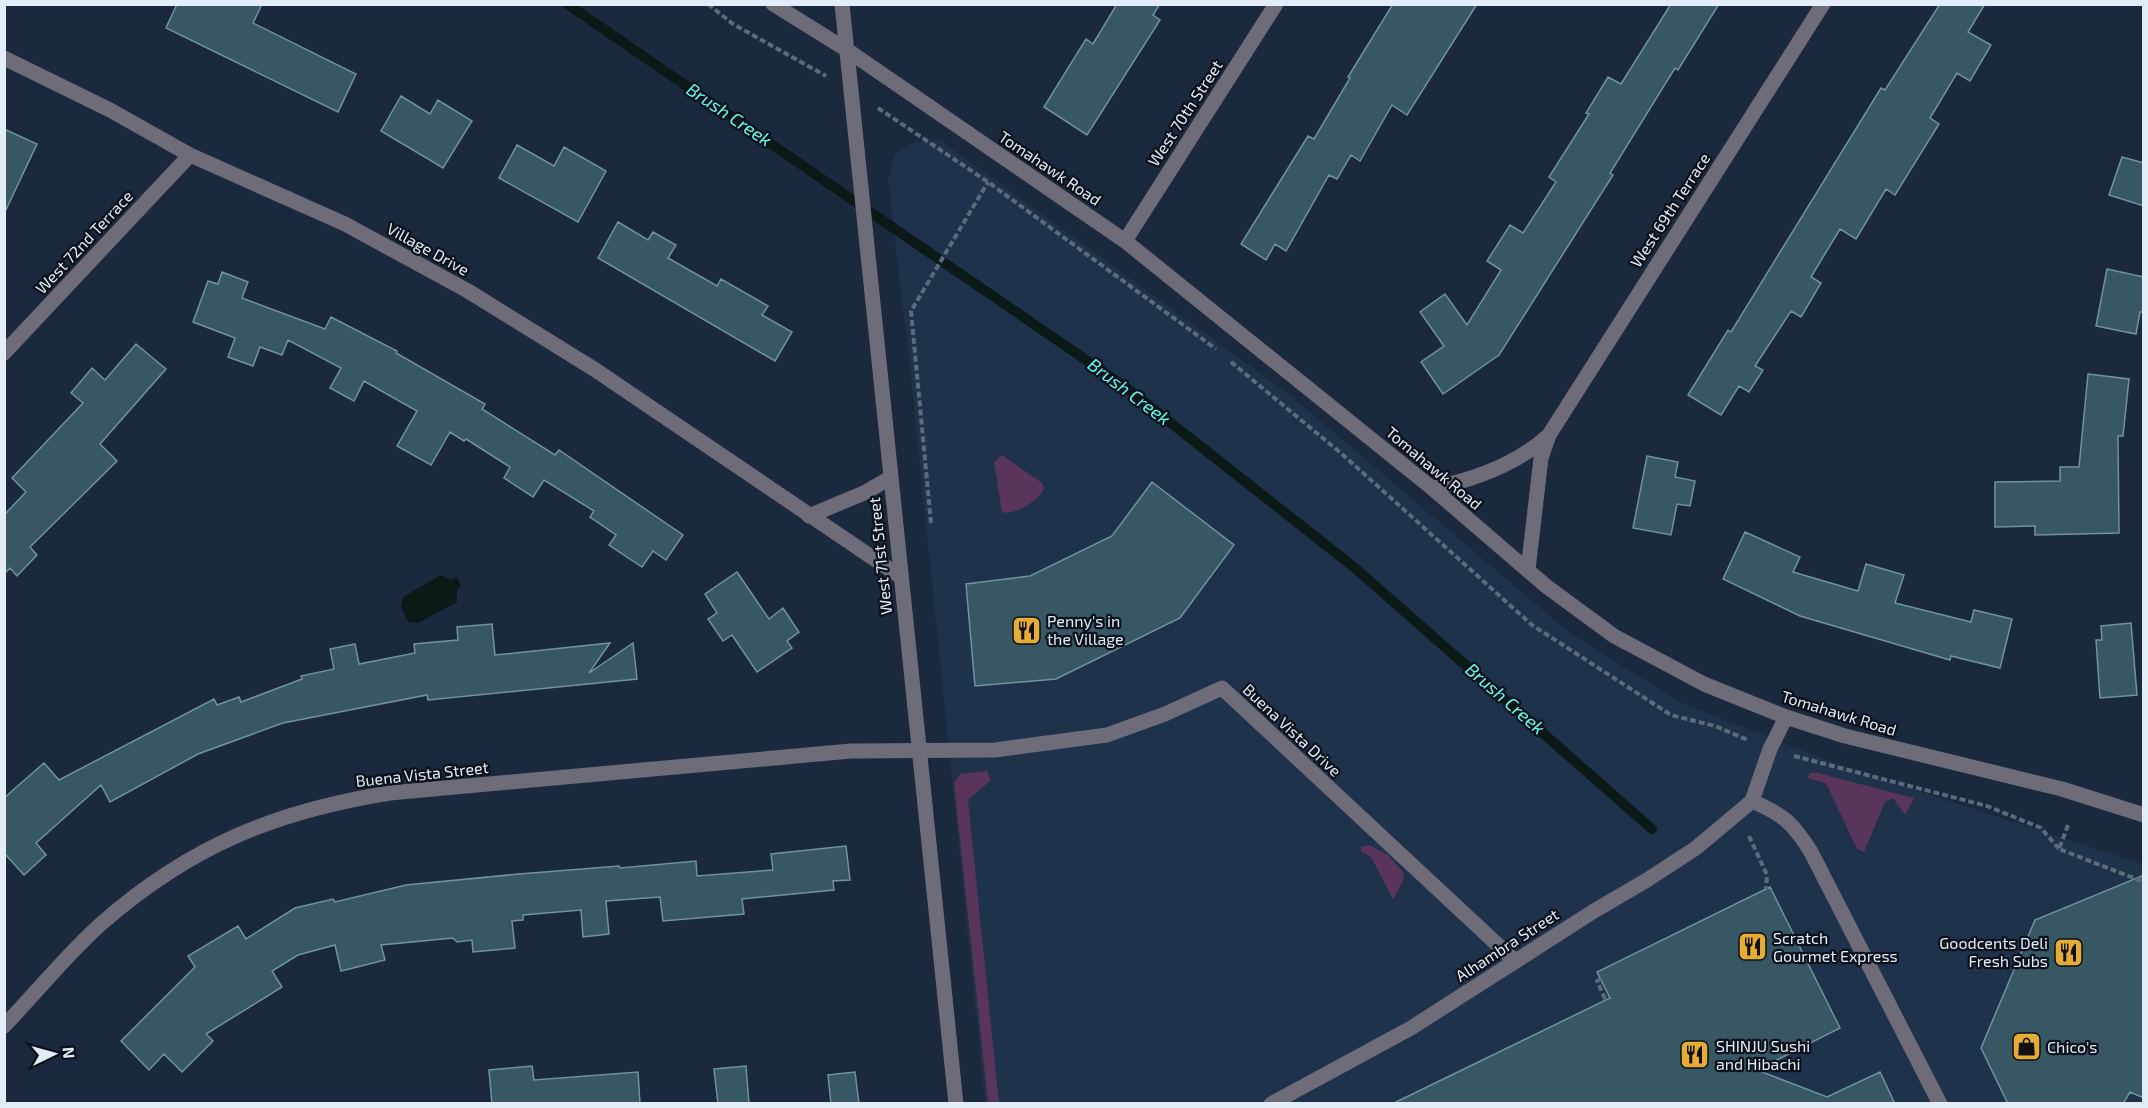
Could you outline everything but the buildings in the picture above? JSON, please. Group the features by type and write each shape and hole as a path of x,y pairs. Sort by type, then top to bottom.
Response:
{"street":[{"name":"Tomahawk Road","path":"773,4 847,51 1125,241 1432,488 1528,570 1614,636 1704,684 1786,717 1867,742 2061,789 2142,813"},
{"name":"West 71st Street","path":"842,4 956,1104"},
{"name":"West 70th Street","path":"1125,241 1276,4"},
{"name":"West 69th Terrace","path":"1528,570 1541,458 1549,435 1823,4"},
{"name":"Village Drive","path":"4,58 110,110 190,155 345,224 468,291 594,369 901,577"},
{"name":"West 72nd Terrace","path":"4,353 190,155"},
{"name":"West 69th Terrace","path":"1432,488 1455,484 1502,466 1549,435"},
{"path":"809,516 864,493 890,478"},
{"name":"Buena Vista Drive","path":"919,750 995,750 1107,735 1166,714 1222,688 1515,961"},
{"path":"1786,717 1770,749 1752,801 1782,814 1795,827 1812,852 1940,1104"},
{"name":"Buena Vista Street","path":"4,1026 101,924 144,888 190,857 236,834 333,802 390,793 851,751 919,750"},
{"name":"Alhambra Street","path":"1271,1104 1411,1028 1696,848 1726,826 1752,801"}],"path":[{"path":"708,4 733,24 819,72"},
{"path":"928,141 1219,352"},
{"path":"931,523 911,311 987,182"},
{"path":"1228,359 1341,454 1532,626 1671,714 1715,726 1770,749 1987,806 2041,828 2060,849 2144,882"},
{"path":"2060,849 2068,825"},
{"path":"1749,836 1767,875 1766,889"},
{"path":"1601,979 1597,981 1606,1001"}],"shaded area":[{"path":"940,140 1290,395 1571,634 1682,703 1842,766 2143,864 2143,1103 985,1103 910,368 888,180 895,155 913,142"},
{"path":"1002,455 1042,483 1044,488 1033,502 1007,513 1002,512 994,462"},
{"path":"441,575 451,580 457,577 461,587 457,590 457,602 418,623 408,622 401,607 403,597"},
{"path":"987,771 991,780 968,800 999,1104 988,1103 954,783 960,774"},
{"path":"1810,773 1818,773 1914,798 1905,815 1893,798 1885,802 1864,852 1857,849 1826,783 1807,778"},
{"path":"1369,845 1388,855 1404,873 1403,881 1393,899 1371,857 1361,851 1361,847"}],"waterway":[{"name":"Brush Creek","path":"567,4 1124,386 1355,568 1652,829"}],"place":[{"name":"Penny's in the Village","path":"1026,630"},
{"name":"Scratch Gourmet Express","path":"1752,947"},
{"name":"Goodcents Deli Fresh Subs","path":"2069,952"},
{"name":"Chico's","path":"2026,1047"},
{"name":"SHINJU Sushi and Hibachi","path":"1695,1055"}]}
